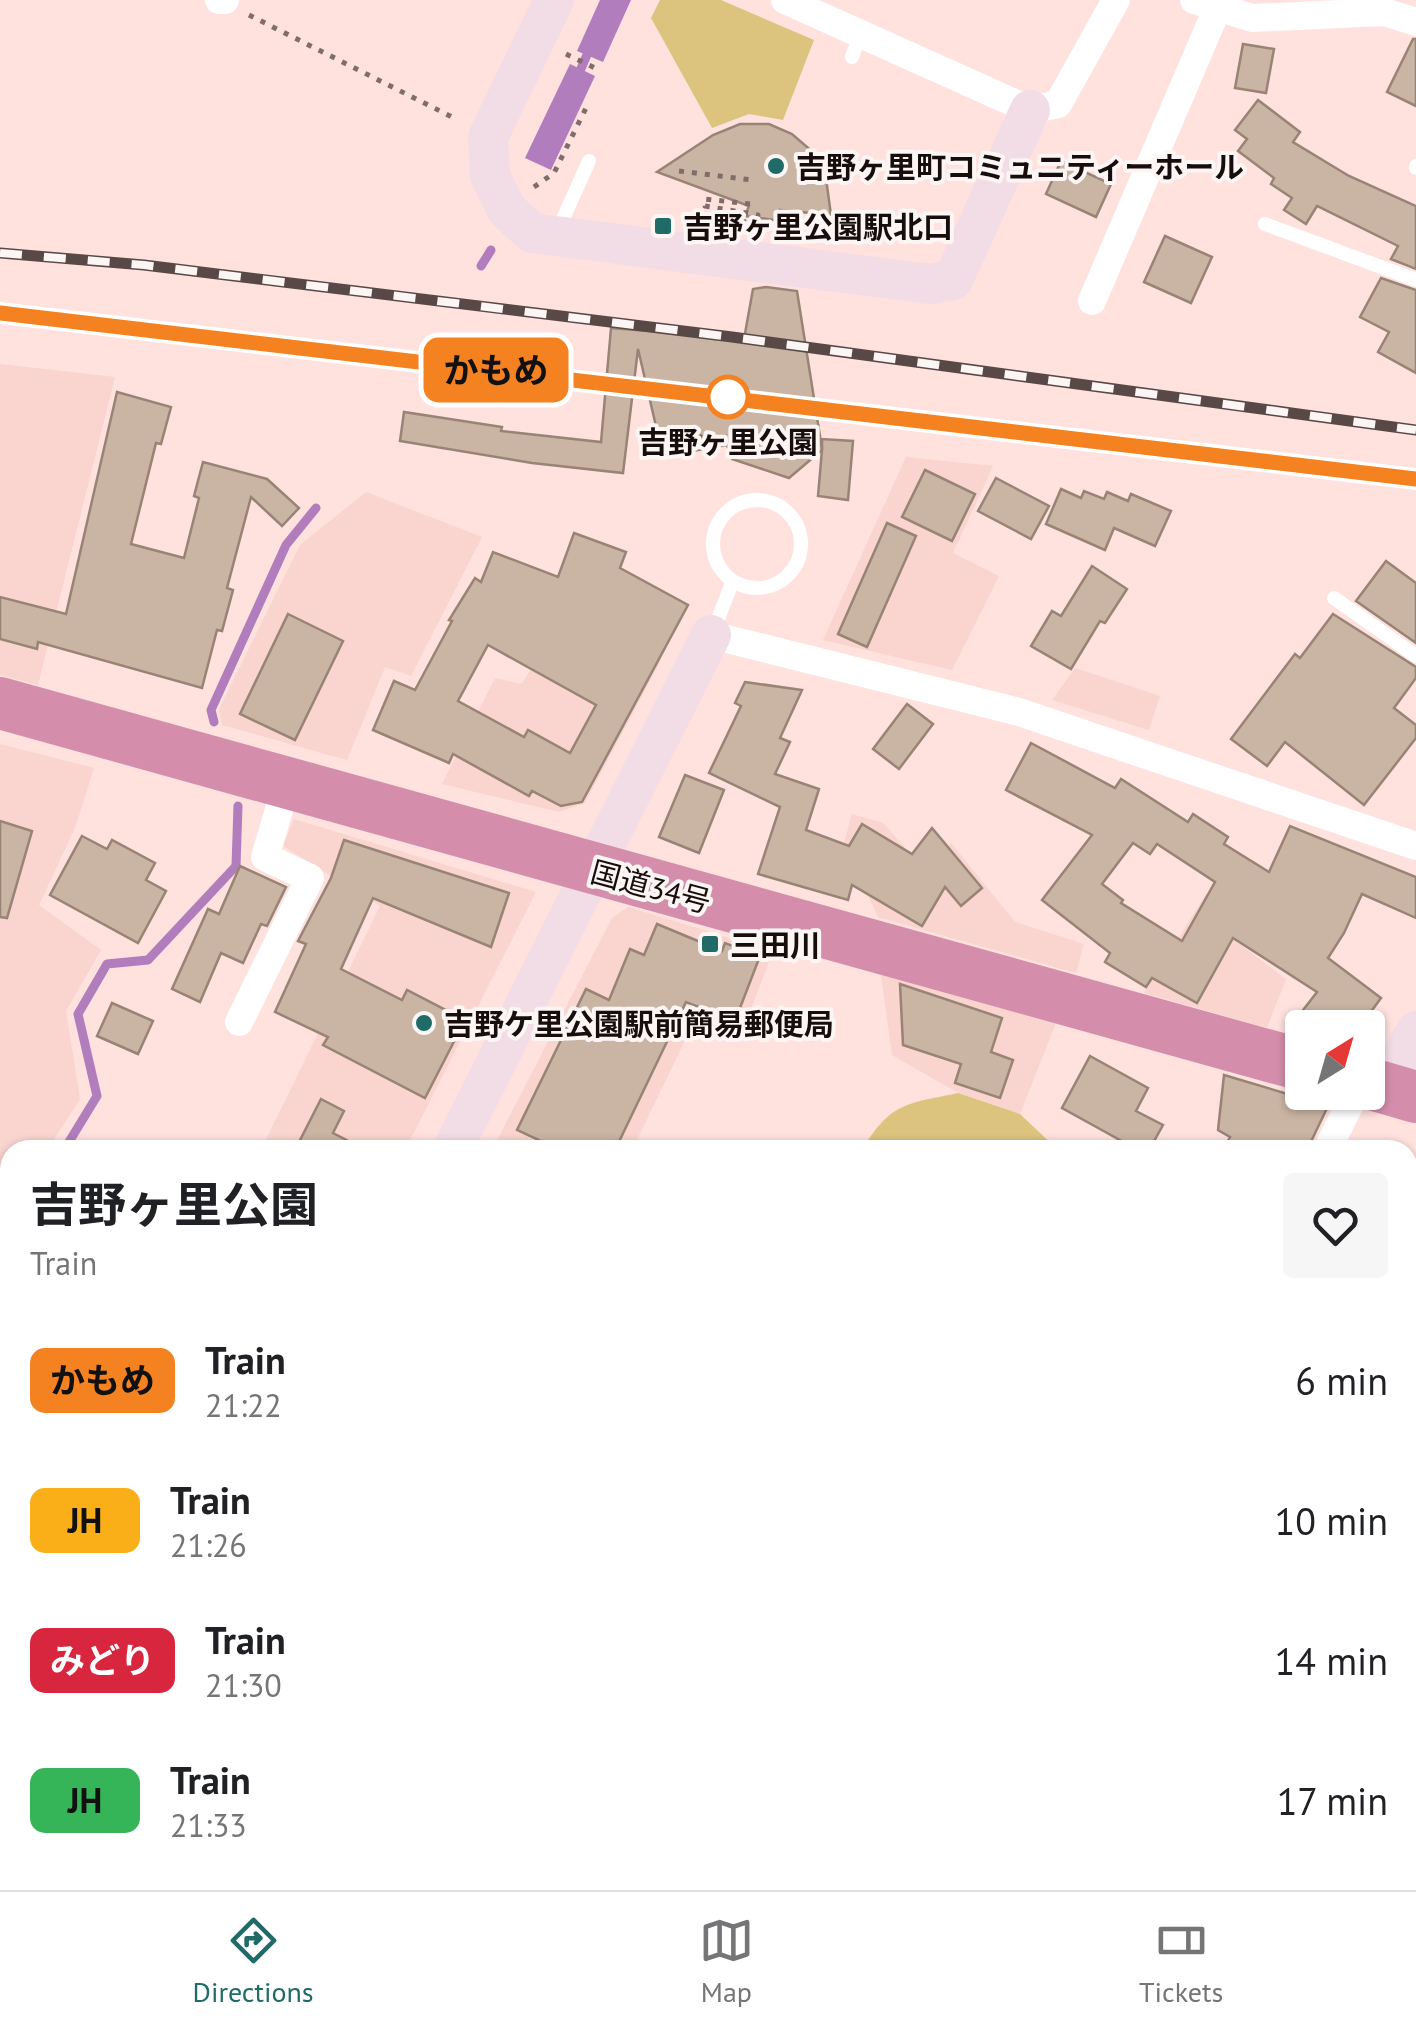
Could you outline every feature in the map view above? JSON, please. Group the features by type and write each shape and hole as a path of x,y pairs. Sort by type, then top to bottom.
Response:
{"highway":[{"name":"国道34号","path":"0,704 1285,1060"}],"street":[{"path":"554,0 488,137 490,176 506,210 532,233 930,284 954,280 1030,110"},
{"path":"785,0 856,45 1030,110 1058,104 1116,0"},
{"path":"1092,302 1206,5 1252,18 1387,6 1416,22"},
{"path":"457,1140 711,636 1020,712 1416,846"},
{"path":"240,1022 310,878 265,857 288,784"},
{"path":"1385,1083 1416,1031"},
{"path":"1337,1140 1363,1110"}],"lane":[{"path":"556,236 589,161"},
{"path":"1265,224 1416,280"},
{"path":"754,500 783,508 794,519 802,548 790,576 762,590 732,583 714,562 713,533 728,510 754,500"},
{"path":"711,636 732,583"},
{"path":"1334,598 1416,656"}],"path":[{"path":"223,1 468,126"},
{"path":"563,52 600,70"},
{"path":"534,187 554,173 586,108"},
{"path":"679,171 752,180"},
{"path":"706,216 759,224 758,215 705,206 705,200 750,204"},
{"path":"679,453 675,437 728,437"}],"shaded area":[{"path":"600,0 631,0 603,62 577,51"},
{"path":"660,0 721,0 814,40 783,120 749,114 712,128 651,18"},
{"path":"570,64 595,76 551,170 525,158"},
{"path":"0,364 115,377 38,685 0,675"},
{"path":"906,457 993,466 953,553 999,576 952,670 823,640"},
{"path":"366,492 482,537 411,676 385,667 347,760 222,725 219,709 300,545"},
{"path":"564,613 661,660 585,803 559,812 442,784 495,678 522,684"},
{"path":"1075,668 1160,696 1149,730 1052,700"},
{"path":"0,744 94,768 75,828 39,905 101,950 66,1011 80,1099 53,1140 0,1140"},
{"path":"852,814 883,823 927,872 951,843 1015,922 1084,944 1076,973 878,917 844,843"},
{"path":"294,819 536,892 410,1140 266,1140 380,906 283,846"},
{"path":"1206,894 1248,919 1237,942 1286,979 1267,1028 1144,993"},
{"path":"628,907 773,951 741,1035 694,1022 637,1140 497,1140 612,918"},
{"path":"880,968 1056,1023 1020,1114 958,1093 892,1055"},
{"path":"958,1093 1020,1114 1047,1140 868,1140 891,1114 925,1100"}],"building":[{"path":"1416,39 1416,106 1387,92"},
{"path":"1243,44 1274,49 1266,93 1235,88"},
{"path":"1258,100 1300,132 1293,142 1349,176 1416,206 1416,269 1391,259 1398,246 1317,206 1306,224 1284,210 1292,198 1271,184 1274,178 1238,151 1247,139 1235,130"},
{"name":"吉野ヶ里町コミュニティーホール","path":"740,124 769,124 792,134 814,153 826,178 831,215 780,210 781,221 745,216 749,206 657,172 713,135"},
{"path":"1061,161 1111,184 1096,217 1046,194"},
{"path":"1165,236 1212,257 1191,303 1144,282"},
{"path":"1381,278 1416,290 1416,373 1378,352 1389,332 1360,317"},
{"path":"753,289 797,291 822,449 822,439 853,441 848,500 818,496 822,450 789,478 732,459 727,445 663,456 638,349 623,473 532,463 400,441 404,412 502,427 501,431 601,442 611,328 744,339"},
{"path":"117,392 171,407 161,444 156,443 131,544 184,558 199,498 194,496 203,462 267,479 299,508 282,526 251,497 227,588 233,590 222,631 217,630 202,688 38,642 37,649 0,639 0,597 66,614"},
{"path":"925,470 975,494 952,541 902,517"},
{"path":"996,478 1049,506 1031,539 978,511"},
{"path":"1061,489 1081,498 1084,491 1104,499 1107,492 1128,501 1131,494 1171,511 1155,546 1114,528 1105,550 1046,524"},
{"path":"887,523 916,536 867,647 838,634"},
{"path":"574,533 626,552 620,568 688,605 582,802 561,806 532,791 529,796 453,754 449,763 373,730 394,681 415,690 452,621 449,620 475,578 481,582 493,552 558,577","holes":["488,645 596,705 570,753 528,730 524,737 458,701"]},
{"path":"1386,561 1416,583 1416,643 1356,601"},
{"path":"1092,566 1127,589 1105,623 1100,621 1071,669 1031,646 1052,611 1061,616"},
{"path":"288,614 343,641 295,740 240,714"},
{"path":"1333,614 1416,667 1416,678 1394,708 1416,725 1416,738 1364,805 1285,742 1267,766 1231,739 1295,654 1300,658"},
{"path":"745,682 802,690 780,738 790,742 775,774 819,789 806,830 849,846 862,824 912,854 932,828 982,888 961,906 945,887 922,926 852,885 848,900 758,874 780,807 709,773 741,706 735,703"},
{"path":"907,704 933,724 899,769 873,749"},
{"path":"1031,743 1115,788 1121,779 1188,822 1193,814 1228,837 1224,844 1269,872 1290,826 1416,877 1416,918 1362,894 1328,958 1381,998 1372,1010 1303,1010 1317,992 1233,938 1197,1003 1152,978 1146,987 1105,962 1110,953 1042,900 1092,835 1006,790","holes":["1133,843 1150,854 1157,844 1215,882 1182,941 1121,903 1123,900 1102,884"]},
{"path":"685,775 724,790 699,853 659,837"},
{"path":"0,821 32,831 7,918 0,917"},
{"path":"82,836 107,849 112,840 155,863 146,880 166,891 138,943 50,895"},
{"path":"344,840 509,893 491,947 373,898 341,969 402,1000 407,990 465,1020 425,1098 323,1045 328,1037 275,1012 306,944 298,941 331,878"},
{"path":"240,866 286,887 267,926 261,924 243,963 221,953 200,1002 172,989 208,909 219,914"},
{"path":"657,924 722,951 725,943 760,956 735,1021 686,1002 620,1140 538,1140 517,1130 586,989 609,1000 630,949 644,955"},
{"path":"900,984 1002,1018 991,1052 1013,1060 1000,1098 955,1083 961,1064 903,1045"},
{"path":"112,1003 153,1021 138,1054 97,1036"},
{"path":"1090,1056 1148,1088 1136,1111 1163,1125 1155,1140 1120,1140 1062,1108"},
{"path":"1224,1075 1285,1093 1285,1110 1326,1110 1312,1140 1228,1140 1230,1137 1218,1130"},
{"path":"321,1099 344,1111 333,1133 347,1140 300,1140"}],"waterway":[{"path":"576,80 590,48"},
{"path":"481,266 491,250"},
{"path":"214,722 211,710 286,545 316,508"},
{"path":"70,1140 97,1096 78,1014 107,964 148,960 236,866 238,806"}],"railway":[{"path":"0,253 144,265 732,337 1416,430"},
{"path":"0,313 1416,479"}],"train":[{"name":"かもめ","path":"0,313 1416,479"}],"place":[{"name":"吉野ヶ里町コミュニティーホール","path":"776,166"},
{"name":"吉野ヶ里公園駅北口","path":"663,226"},
{"name":"吉野ヶ里公園","path":"728,397"},
{"name":"三田川","path":"710,944"},
{"name":"吉野ケ里公園駅前簡易郵便局","path":"424,1023"}]}
